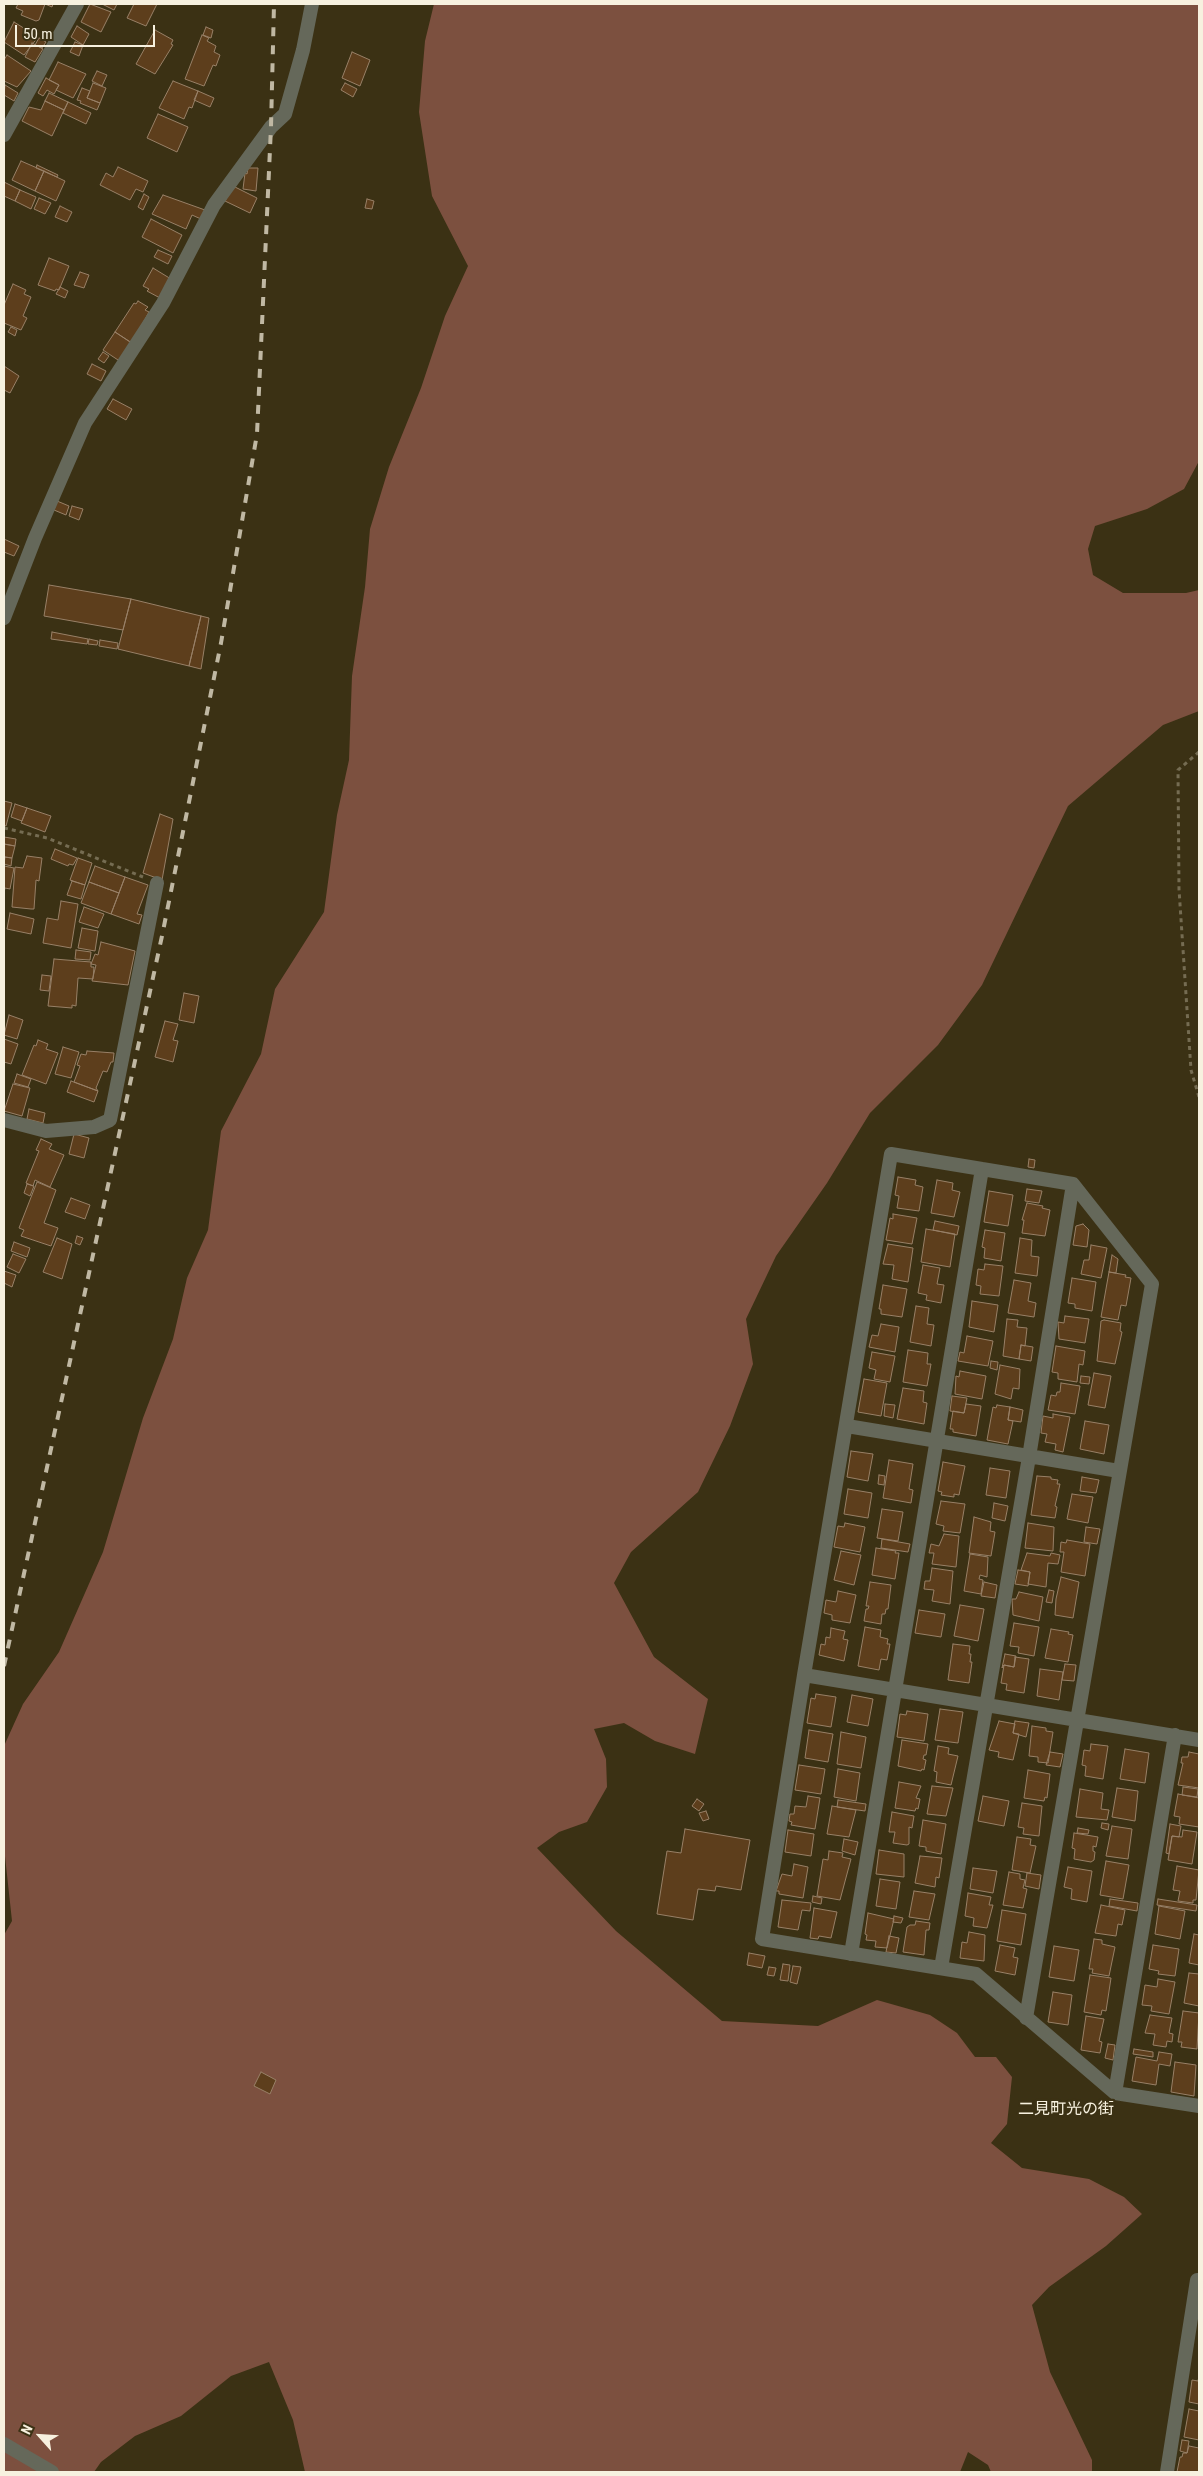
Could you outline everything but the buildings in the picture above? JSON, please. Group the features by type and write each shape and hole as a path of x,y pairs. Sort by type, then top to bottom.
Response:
{"street":[{"path":"4,135 77,4"},
{"path":"4,618 34,538 72,448 85,423 163,304 214,205 272,127 285,114 303,50 312,4"},
{"path":"4,1120 46,1131 94,1127 110,1120 158,883"},
{"path":"1026,2018 1079,1720 1119,1471 1152,1284 1073,1184 891,1154 762,1939 976,1974 1026,2018 1115,2093 1199,2106"},
{"path":"851,1954 982,1169"},
{"path":"941,1968 1029,1457 1073,1184"},
{"path":"847,1426 1119,1471"},
{"path":"804,1675 1199,1740"},
{"path":"1115,2093 1175,1735"},
{"path":"1167,2472 1199,2276"},
{"path":"4,2444 52,2472"}],"path":[{"path":"1199,752 1178,770 1179,889 1191,1070 1199,1097"},
{"path":"4,828 47,838 158,883"}],"shaded area":[{"path":"434,4 1199,4 1199,461 1184,489 1147,509 1095,526 1088,549 1093,575 1123,593 1186,593 1199,590 1199,711 1163,725 1068,806 982,985 938,1045 870,1113 827,1183 776,1256 746,1319 753,1364 730,1426 698,1492 631,1552 614,1583 654,1657 708,1699 695,1754 655,1741 624,1723 594,1729 606,1759 607,1787 587,1822 559,1832 537,1848 616,1931 722,2021 818,2026 877,2000 930,2015 957,2033 975,2057 996,2057 1012,2077 1007,2124 991,2143 1022,2168 1089,2179 1124,2197 1142,2214 1106,2246 1049,2287 1032,2305 1050,2372 1092,2460 1092,2472 991,2472 988,2465 968,2452 960,2472 305,2472 293,2420 269,2362 231,2376 181,2416 135,2436 101,2462 94,2472 4,2472 4,1935 12,1921 4,1847 4,1746 23,1704 59,1652 103,1552 143,1418 173,1339 187,1278 208,1230 221,1131 261,1054 275,989 324,912 337,815 349,760 352,676 365,587 370,529 389,467 421,388 445,316 468,266 432,196 419,112 425,41"}],"railway":[{"path":"4,1666 162,936 221,643 257,434 271,127 274,4"}],"district":[{"name":"二見町光の街","path":"1066,2110"}]}
